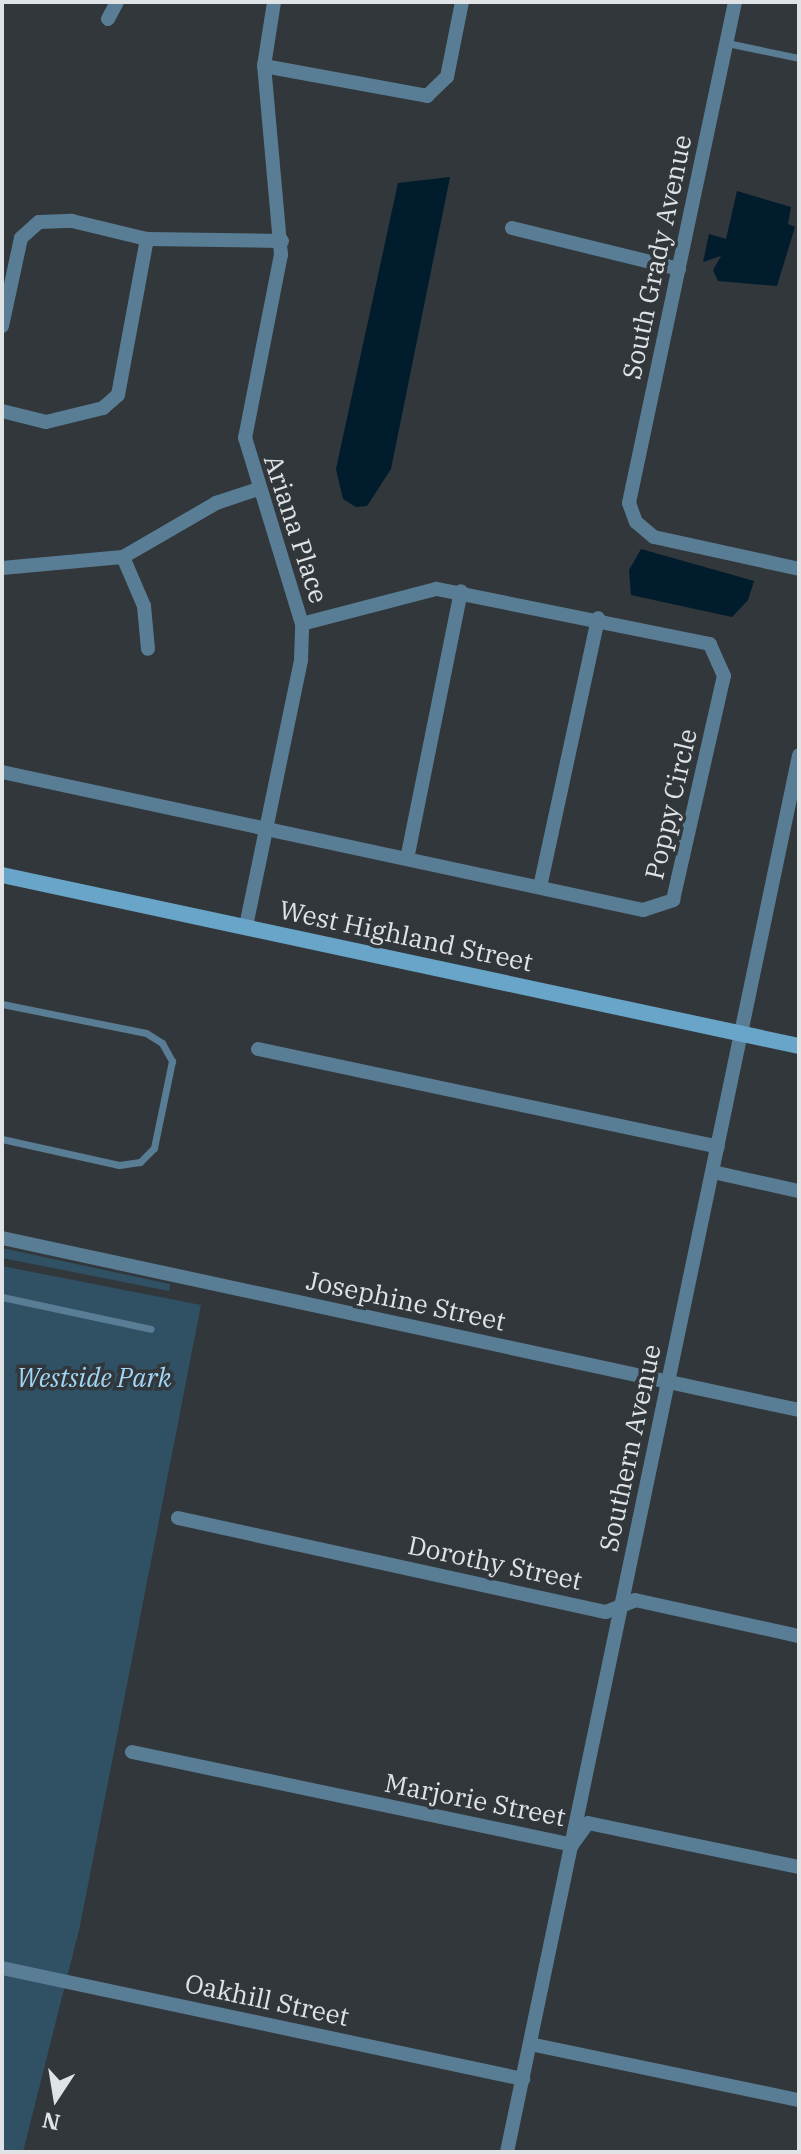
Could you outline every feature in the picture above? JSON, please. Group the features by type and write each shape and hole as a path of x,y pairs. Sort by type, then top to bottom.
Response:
{"street":[{"path":"108,19 117,2"},
{"name":"Ariana Place","path":"246,926 267,828 302,624 255,490 246,454 248,406 282,241 264,66 274,2"},
{"path":"264,66 427,96 447,77 462,2"},
{"name":"South Grady Avenue","path":"735,2 630,494 636,522 654,537 799,569"},
{"path":"2,326 21,238 39,222 72,221 147,239 282,241"},
{"path":"512,228 679,269"},
{"path":"2,411 46,422 103,408 118,395 147,239"},
{"path":"2,568 123,557 216,503 255,490"},
{"path":"123,557 144,606 148,649"},
{"name":"Poppy Circle","path":"2,772 654,911 673,900 681,876 724,676 720,658 701,641 461,591 425,590 302,624"},
{"path":"407,859 461,591"},
{"path":"540,887 598,618"},
{"name":"Southern Avenue","path":"507,2152 799,755"},
{"name":"West Highland Street","path":"2,875 799,1046"},
{"path":"258,1049 718,1147"},
{"path":"713,1172 799,1191"},
{"name":"Josephine Street","path":"2,1238 799,1410"},
{"name":"Dorothy Street","path":"178,1518 606,1612 635,1600 799,1636"},
{"name":"Marjorie Street","path":"132,1752 572,1845 588,1823 799,1867"},
{"name":"Oakhill Street","path":"2,1968 523,2079"},
{"path":"530,2044 799,2100"}],"lane":[{"path":"727,43 799,58"},
{"path":"2,1004 146,1033 162,1043 172,1061 154,1148 140,1162 119,1165 2,1139"},
{"path":"2,1297 151,1329"}],"green space":[{"path":"2,1248 170,1284 169,1291 2,1258"},
{"name":"Westside Park","path":"2,1266 201,1305 80,1926 23,2152 2,2152"}],"shaded area":[{"path":"450,177 391,469 367,506 356,507 343,499 336,469 398,183"},
{"path":"737,191 791,207 788,224 795,227 777,286 718,281 713,270 721,256 703,262 709,234 726,239"},
{"path":"641,549 754,581 748,600 732,617 631,595 629,570"}]}
